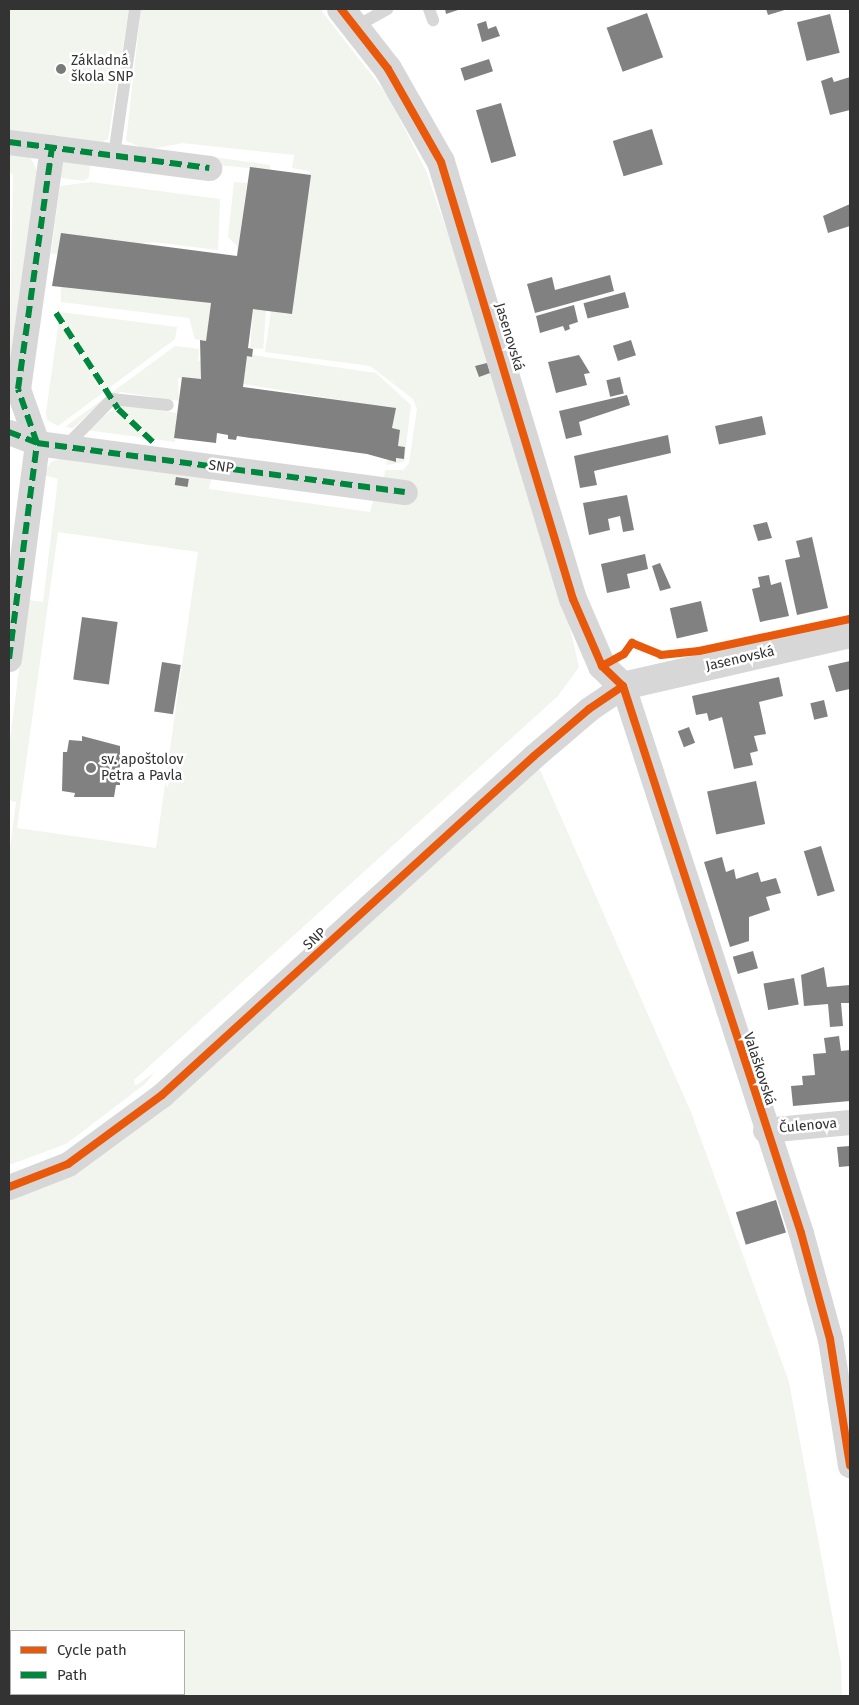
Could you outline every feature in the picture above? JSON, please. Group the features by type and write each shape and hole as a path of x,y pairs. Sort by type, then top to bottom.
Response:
{"street":[{"name":"Jasenovská","path":"348,18 412,106 441,162 573,599 602,666 623,686 850,634"},
{"path":"9,142 209,168"},
{"path":"9,659 37,442 18,389 52,147"},
{"name":"SNP","path":"9,432 37,442 405,492"},
{"name":"Valaškovská","path":"623,686 766,1130 802,1233 830,1339 850,1465"},
{"name":"SNP","path":"9,1187 68,1164 162,1095 534,756 589,708 623,686"},
{"name":"Čulenova","path":"766,1130 850,1122"}],"lane":[{"path":"114,155 135,9"},
{"path":"348,18 386,9"},
{"path":"66,446 112,399 168,405"}],"shaded area":[{"name":"Základná škola SNP","path":"9,9 129,9 108,139 98,145 9,134"},
{"path":"141,9 320,9 388,96 426,171 465,282 505,422 560,585 579,667 558,696 134,1080 135,1086 155,1072 145,1084 66,1144 9,1165 9,856 16,802 9,800 9,748 28,600 43,602 58,479 43,475 51,462 67,456 212,475 209,489 370,512 374,498 412,498 414,483 384,479 385,470 403,470 409,463 417,409 413,399 370,366 265,352 271,311 292,314 310,171 292,168 294,155 182,143 148,150 126,141","holes":["58,532 198,552 156,848 17,828"]},
{"path":"9,151 29,154 38,173 9,385 13,174 9,173"},
{"path":"198,155 270,165 270,170 217,165"},
{"path":"63,159 90,164 89,177 84,181 62,178 57,173"},
{"path":"91,182 220,199 218,250 153,242 51,254 60,186"},
{"path":"234,182 247,183 237,256 237,246 228,237"},
{"path":"61,283 211,303 206,341 195,339 189,318 61,302"},
{"path":"253,309 266,310 263,349 250,348"},
{"path":"60,312 177,327 175,339 58,426 47,420 46,413"},
{"path":"175,346 199,349 198,361 203,361 201,379 178,378 179,401 121,392 106,398 73,428 65,427"},
{"path":"252,355 376,373 411,405 404,462 386,465 387,460 404,459 405,447 398,446 400,430 392,428 395,409 243,384 247,356"},
{"path":"120,404 177,413 175,442 86,430"},
{"path":"534,756 691,1112 789,1382 841,1663 842,1696 9,1696 9,1187 68,1164"}],"building":[{"path":"445,9 461,9 446,14"},
{"path":"766,9 788,9 768,15"},
{"path":"647,13 663,57 623,72 607,28"},
{"path":"830,14 840,53 807,61 797,22"},
{"path":"486,21 488,29 496,26 500,36 482,42 477,24"},
{"path":"489,59 493,71 464,81 460,68"},
{"path":"832,77 834,82 850,77 850,110 830,115 821,81"},
{"path":"501,103 516,156 491,163 476,110"},
{"path":"652,129 663,164 624,176 613,141"},
{"path":"250,167 311,175 292,314 253,309 248,348 253,349 252,357 247,356 243,387 396,408 392,428 400,430 398,446 405,447 404,459 396,458 396,462 367,454 237,436 236,440 228,439 228,435 217,433 216,443 174,438 182,377 201,379 200,340 206,341 211,303 52,286 61,233 237,256"},
{"path":"850,204 850,226 828,233 823,216"},
{"path":"610,275 614,291 535,313 527,284 552,277 555,290"},
{"path":"625,292 629,307 588,319 583,303"},
{"path":"574,305 578,322 569,325 570,329 565,331 563,326 540,333 536,316"},
{"path":"631,340 636,355 618,361 613,346"},
{"path":"579,355 590,373 584,374 587,385 556,393 548,362"},
{"path":"487,363 490,373 479,377 475,366"},
{"path":"620,377 624,394 610,397 606,380"},
{"path":"627,395 630,405 579,422 582,435 566,439 559,411"},
{"path":"762,416 766,435 719,445 715,426"},
{"path":"668,435 671,453 594,471 597,485 580,488 574,456"},
{"path":"176,477 189,479 188,487 175,485"},
{"path":"627,495 634,530 623,532 620,516 608,519 610,530 589,535 583,503"},
{"path":"767,522 772,538 758,541 753,525"},
{"path":"812,537 828,608 797,615 785,560 800,557 796,541"},
{"path":"645,554 648,569 627,574 630,588 607,593 601,564"},
{"path":"660,563 671,588 660,591 652,566"},
{"path":"769,575 771,585 781,582 789,616 760,622 752,589 760,587 758,577"},
{"path":"701,601 708,631 677,638 670,608"},
{"path":"82,617 118,622 109,684 73,679"},
{"path":"850,661 850,689 836,692 828,666"},
{"path":"162,662 181,665 173,714 154,711"},
{"path":"779,677 783,696 759,702 766,734 754,736 758,751 750,753 753,765 734,769 722,717 709,721 707,713 696,715 692,696"},
{"path":"824,700 828,717 814,720 810,703"},
{"path":"689,727 695,743 684,747 678,731"},
{"name":"sv. apoštolov Petra a Pavla","path":"82,736 120,746 120,785 116,785 114,797 74,797 75,793 62,791 63,752 67,752 69,740 82,741"},
{"path":"756,781 765,824 716,834 707,791"},
{"path":"821,846 835,891 818,896 804,851"},
{"path":"722,857 726,872 734,869 736,879 758,872 761,882 776,878 781,893 766,897 770,910 749,917 749,941 730,947 704,862"},
{"path":"753,951 758,968 738,974 733,957"},
{"path":"824,967 827,987 850,985 850,1003 841,1003 843,1026 830,1027 828,1004 804,1006 801,975"},
{"path":"794,978 799,1005 768,1010 763,983"},
{"path":"839,1036 841,1051 850,1050 850,1101 793,1106 791,1086 803,1085 802,1076 815,1075 813,1054 826,1053 824,1038"},
{"path":"850,1146 850,1166 839,1167 837,1147"},
{"path":"776,1200 786,1233 746,1245 736,1212"}],"marked path":[{"path":"9,142 209,168"},
{"path":"9,659 37,443 18,389 52,147"},
{"path":"56,313 118,409 154,443"},
{"path":"9,432 37,443 405,492"}],"cycle path":[{"path":"341,9 388,69 441,162 573,599 602,666 623,686 801,1233 830,1339 850,1465"},
{"path":"602,666 624,654 632,643 661,655 699,651 850,619"},
{"path":"9,1187 68,1164 162,1095 534,756 589,709 623,686"}],"place":[{"name":"Základná škola SNP","path":"61,69"},
{"name":"sv. apoštolov Petra a Pavla","path":"91,768"}]}
